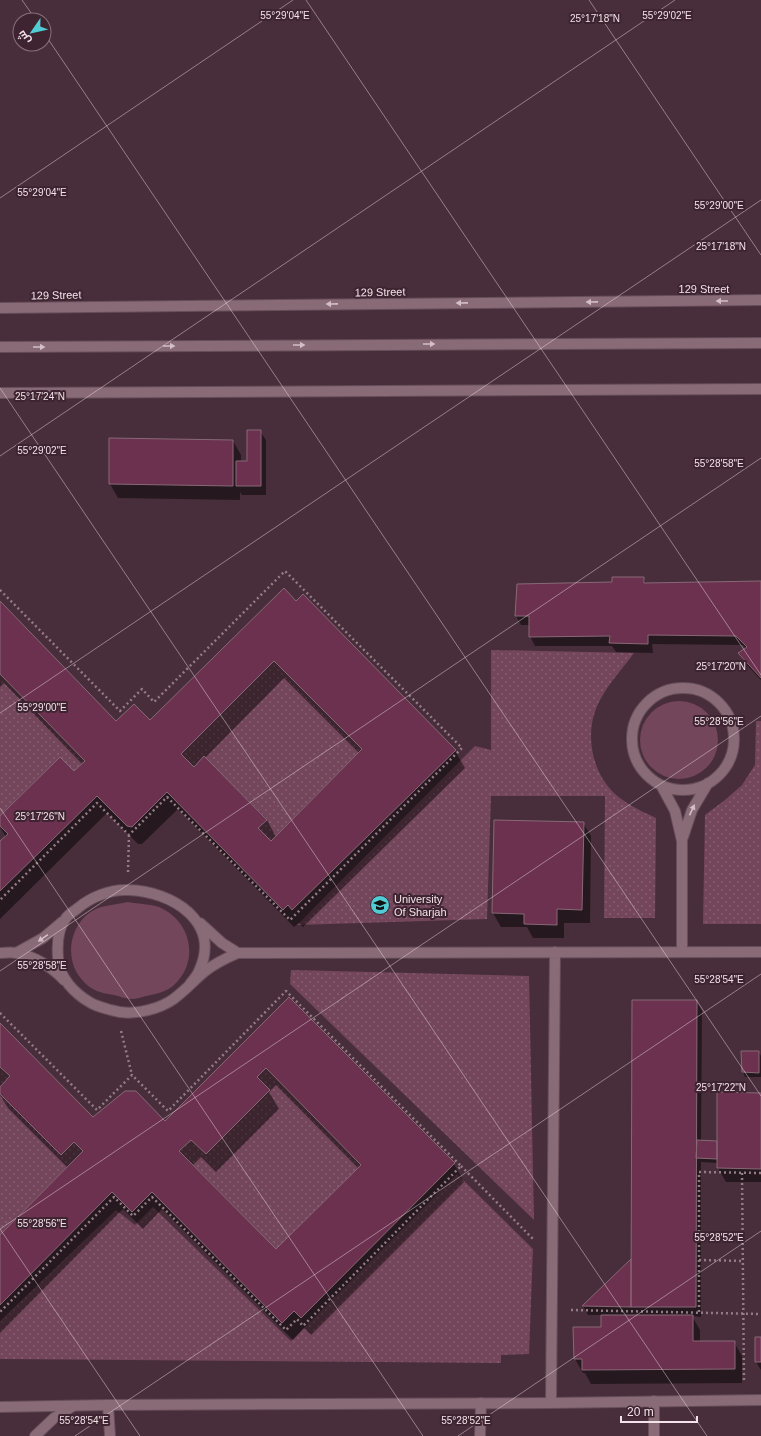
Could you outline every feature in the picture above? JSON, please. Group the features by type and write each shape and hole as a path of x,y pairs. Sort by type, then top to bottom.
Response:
{"street":[{"name":"129 Street","path":"0,308 761,300"},
{"path":"0,347 761,343"},
{"path":"0,393 761,389"},
{"path":"682,841 692,810 709,783 723,770 732,753 734,734 728,715 716,700 699,690 680,688 661,692 646,703 635,720 632,738 635,758 646,774 661,785 673,789 686,790 697,788 709,783"},
{"path":"661,785 675,811 682,841 682,952"},
{"path":"16,953 43,938 84,903 105,893 127,890 151,892 174,901 194,916 222,943 238,953"},
{"path":"190,984 198,972 203,958 204,943 201,929 194,916"},
{"path":"66,918 60,931 57,945 58,960 62,974 70,986"},
{"path":"551,1403 555,952"},
{"path":"0,953 16,953 32,957 59,975 91,1003 117,1012 144,1011 170,1002 205,971 238,953 761,952"},
{"path":"0,1407 761,1400"},
{"path":"654,1401 654,1436"},
{"path":"480,1436 481,1403"},
{"path":"108,1405 110,1436"},
{"path":"35,1436 54,1418 73,1406"}],"path":[{"path":"0,590 120,711 142,689 154,702 285,571 462,748 290,920 167,797 129,835 127,890"},
{"path":"0,900 97,803 129,835"},
{"path":"117,1012 132,1075 168,1111 286,991 552,1258"},
{"path":"0,1013 97,1110 132,1075"},
{"path":"0,1312 114,1197 133,1216 152,1197 286,1330 296,1319 303,1326 462,1166"},
{"path":"698,1312 699,1172 761,1173"},
{"path":"742,1172 744,1400"},
{"path":"699,1260 743,1261"},
{"path":"569,1310 761,1314"}],"shaded area":[{"path":"491,650 634,653 612,682 600,700 595,711 591,736 592,749 599,773 614,793 639,810 656,818 655,918 604,918 605,796 491,796 487,919 297,925 475,746 491,750"},
{"path":"274,661 362,749 271,841 258,828 267,819 204,757 194,767 181,754"},
{"path":"0,674 85,761 74,771 60,757 0,816"},
{"path":"679,701 694,704 707,712 715,725 718,740 715,755 707,768 694,776 679,779 664,776 651,768 643,755 640,740 643,725 651,712 664,704"},
{"path":"756,721 761,721 761,924 703,924 705,815 742,785 755,765"},
{"path":"128,902 160,907 163,909 173,916 180,924 186,934 189,944 187,966 182,976 174,985 161,992 132,999 94,990 87,985 77,973 71,951 72,940 76,929 90,912 101,907"},
{"path":"291,970 529,976 534,1220 290,984"},
{"path":"0,1067 10,1076 0,1087"},
{"path":"266,1068 361,1165 276,1249 179,1151 191,1140 206,1154 270,1091 257,1077"},
{"path":"0,1094 61,1154 74,1142 83,1151 0,1235"},
{"path":"457,1174 533,1249 529,1354 501,1355 501,1363 0,1359 0,1321 116,1210 135,1225 153,1207 291,1341"}],"building":[{"path":"247,430 261,430 261,486 236,486 236,461 247,461"},
{"path":"109,438 233,440 233,486 109,484"},
{"path":"612,577 644,577 644,583 761,581 761,678 738,653 747,647 736,636 648,635 648,644 609,643 610,636 529,637 529,616 515,616 517,584 612,582"},
{"path":"284,588 296,601 303,594 456,750 292,910 288,905 283,910 167,792 132,827 127,826 97,796 0,891 0,841 8,834 0,826 0,816 60,757 74,771 85,761 0,674 0,601 116,721 134,704 150,720","holes":["274,661 362,749 271,841 258,828 267,820 204,756 194,767 181,754"]},
{"path":"494,820 584,822 582,910 557,909 557,925 524,924 524,914 492,913"},
{"path":"289,997 455,1163 301,1318 294,1311 282,1323 152,1192 132,1212 112,1192 0,1305 0,1235 83,1151 74,1142 61,1155 0,1094 0,1087 10,1076 0,1067 0,1023 93,1117 125,1091 136,1091 165,1121","holes":["266,1068 361,1165 276,1249 179,1151 191,1140 206,1154 270,1090 257,1077"]},
{"path":"632,1000 697,1000 696,1307 631,1307"},
{"path":"741,1051 759,1051 759,1073 742,1072"},
{"path":"717,1092 761,1093 761,1169 717,1168"},
{"path":"697,1140 717,1141 717,1159 696,1158"},
{"path":"631,1259 631,1307 582,1306"},
{"path":"601,1315 693,1315 693,1341 735,1341 735,1369 582,1370 582,1359 574,1359 573,1327 601,1327"},
{"path":"755,1337 761,1337 761,1362 755,1362"}],"place":[{"name":"University Of Sharjah","path":"380,905"}]}
